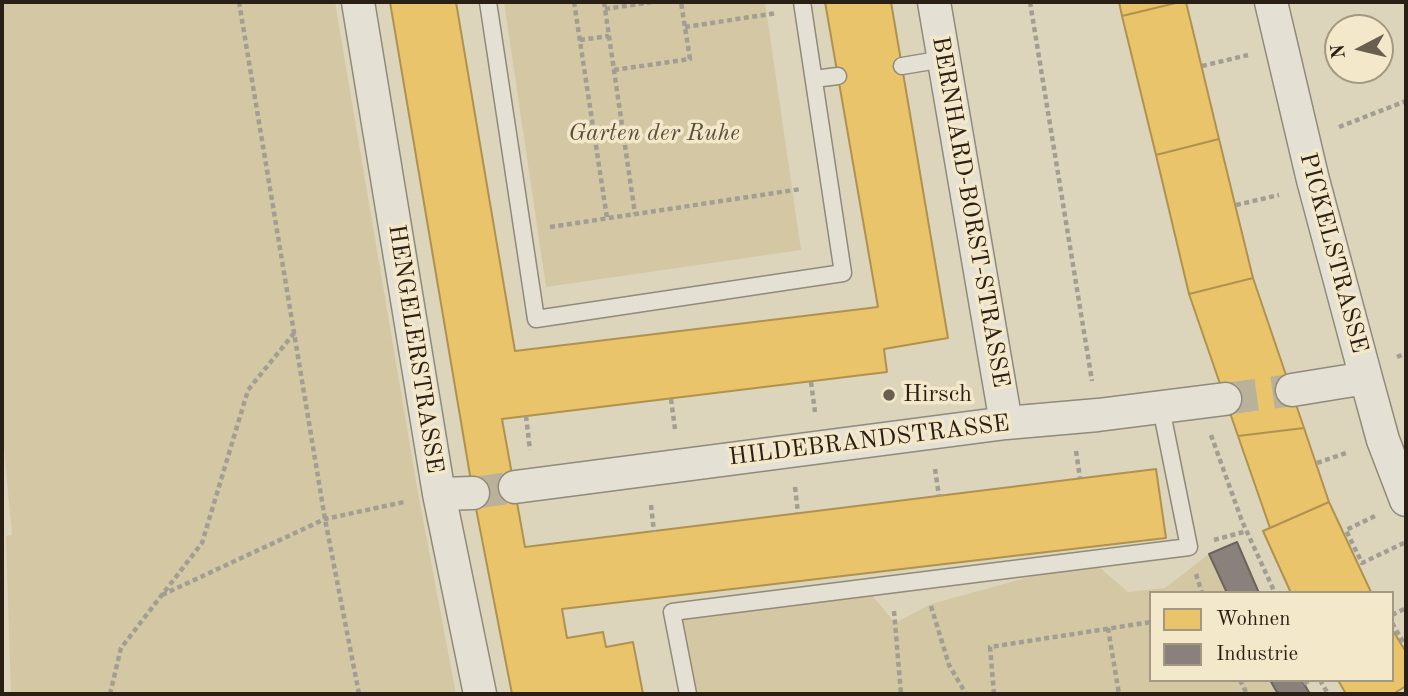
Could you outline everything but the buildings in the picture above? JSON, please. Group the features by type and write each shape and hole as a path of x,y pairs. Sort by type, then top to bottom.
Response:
{"street":[{"name":"HENGELERSTRASSE","path":"358,2 439,495 480,694"},
{"name":"BERNHARD-BORST-STRASSE","path":"934,2 1006,423"},
{"name":"PICKELSTRASSE","path":"1271,2 1314,186 1366,378 1383,440 1406,500"},
{"path":"1292,390 1366,378"},
{"name":"HILDEBRANDSTRASSE","path":"515,487 1006,423 1212,401"},
{"path":"439,495 473,494"}],"lane":[{"path":"488,2 536,319 843,273 803,5"},
{"path":"902,66 944,60"},
{"path":"814,79 838,76"},
{"path":"688,694 672,612 1189,547 1161,408"}],"path":[{"path":"239,2 326,519 359,694"},
{"path":"574,2 607,218"},
{"path":"604,2 635,214"},
{"path":"605,9 653,2"},
{"path":"614,70 690,59 681,2"},
{"path":"1030,2 1098,415"},
{"path":"685,26 803,5"},
{"path":"580,40 609,36"},
{"path":"1202,66 1282,47"},
{"path":"1304,140 1406,101"},
{"path":"523,231 830,185"},
{"path":"1236,205 1314,186"},
{"path":"110,694 121,648 202,543 248,390 296,332"},
{"path":"1212,401 1242,521 1274,591"},
{"path":"161,596 326,519 439,495"},
{"path":"1346,530 1362,564 1406,542"},
{"path":"928,581 934,620 949,665 966,694"},
{"path":"1198,583 1201,591"},
{"path":"892,585 901,694"},
{"path":"994,694 990,647 1149,622"},
{"path":"1394,626 1406,647"},
{"path":"1108,628 1119,694"}],"green space":[{"path":"2,2 335,2 418,493 456,694 11,694 6,536 12,535 2,425"},
{"name":"Garten der Ruhe","path":"504,2 765,2 801,250 546,287"},
{"path":"1209,554 1226,591 1149,591 1149,682 1271,682 1278,694 688,694 672,612 872,595 895,623 931,604 1091,560 1128,592 1165,588"}],"tunnel":[{"path":"1225,399 1292,390"},
{"path":"473,493 515,487"}],"place":[{"name":"Hirsch","path":"889,395"}]}
